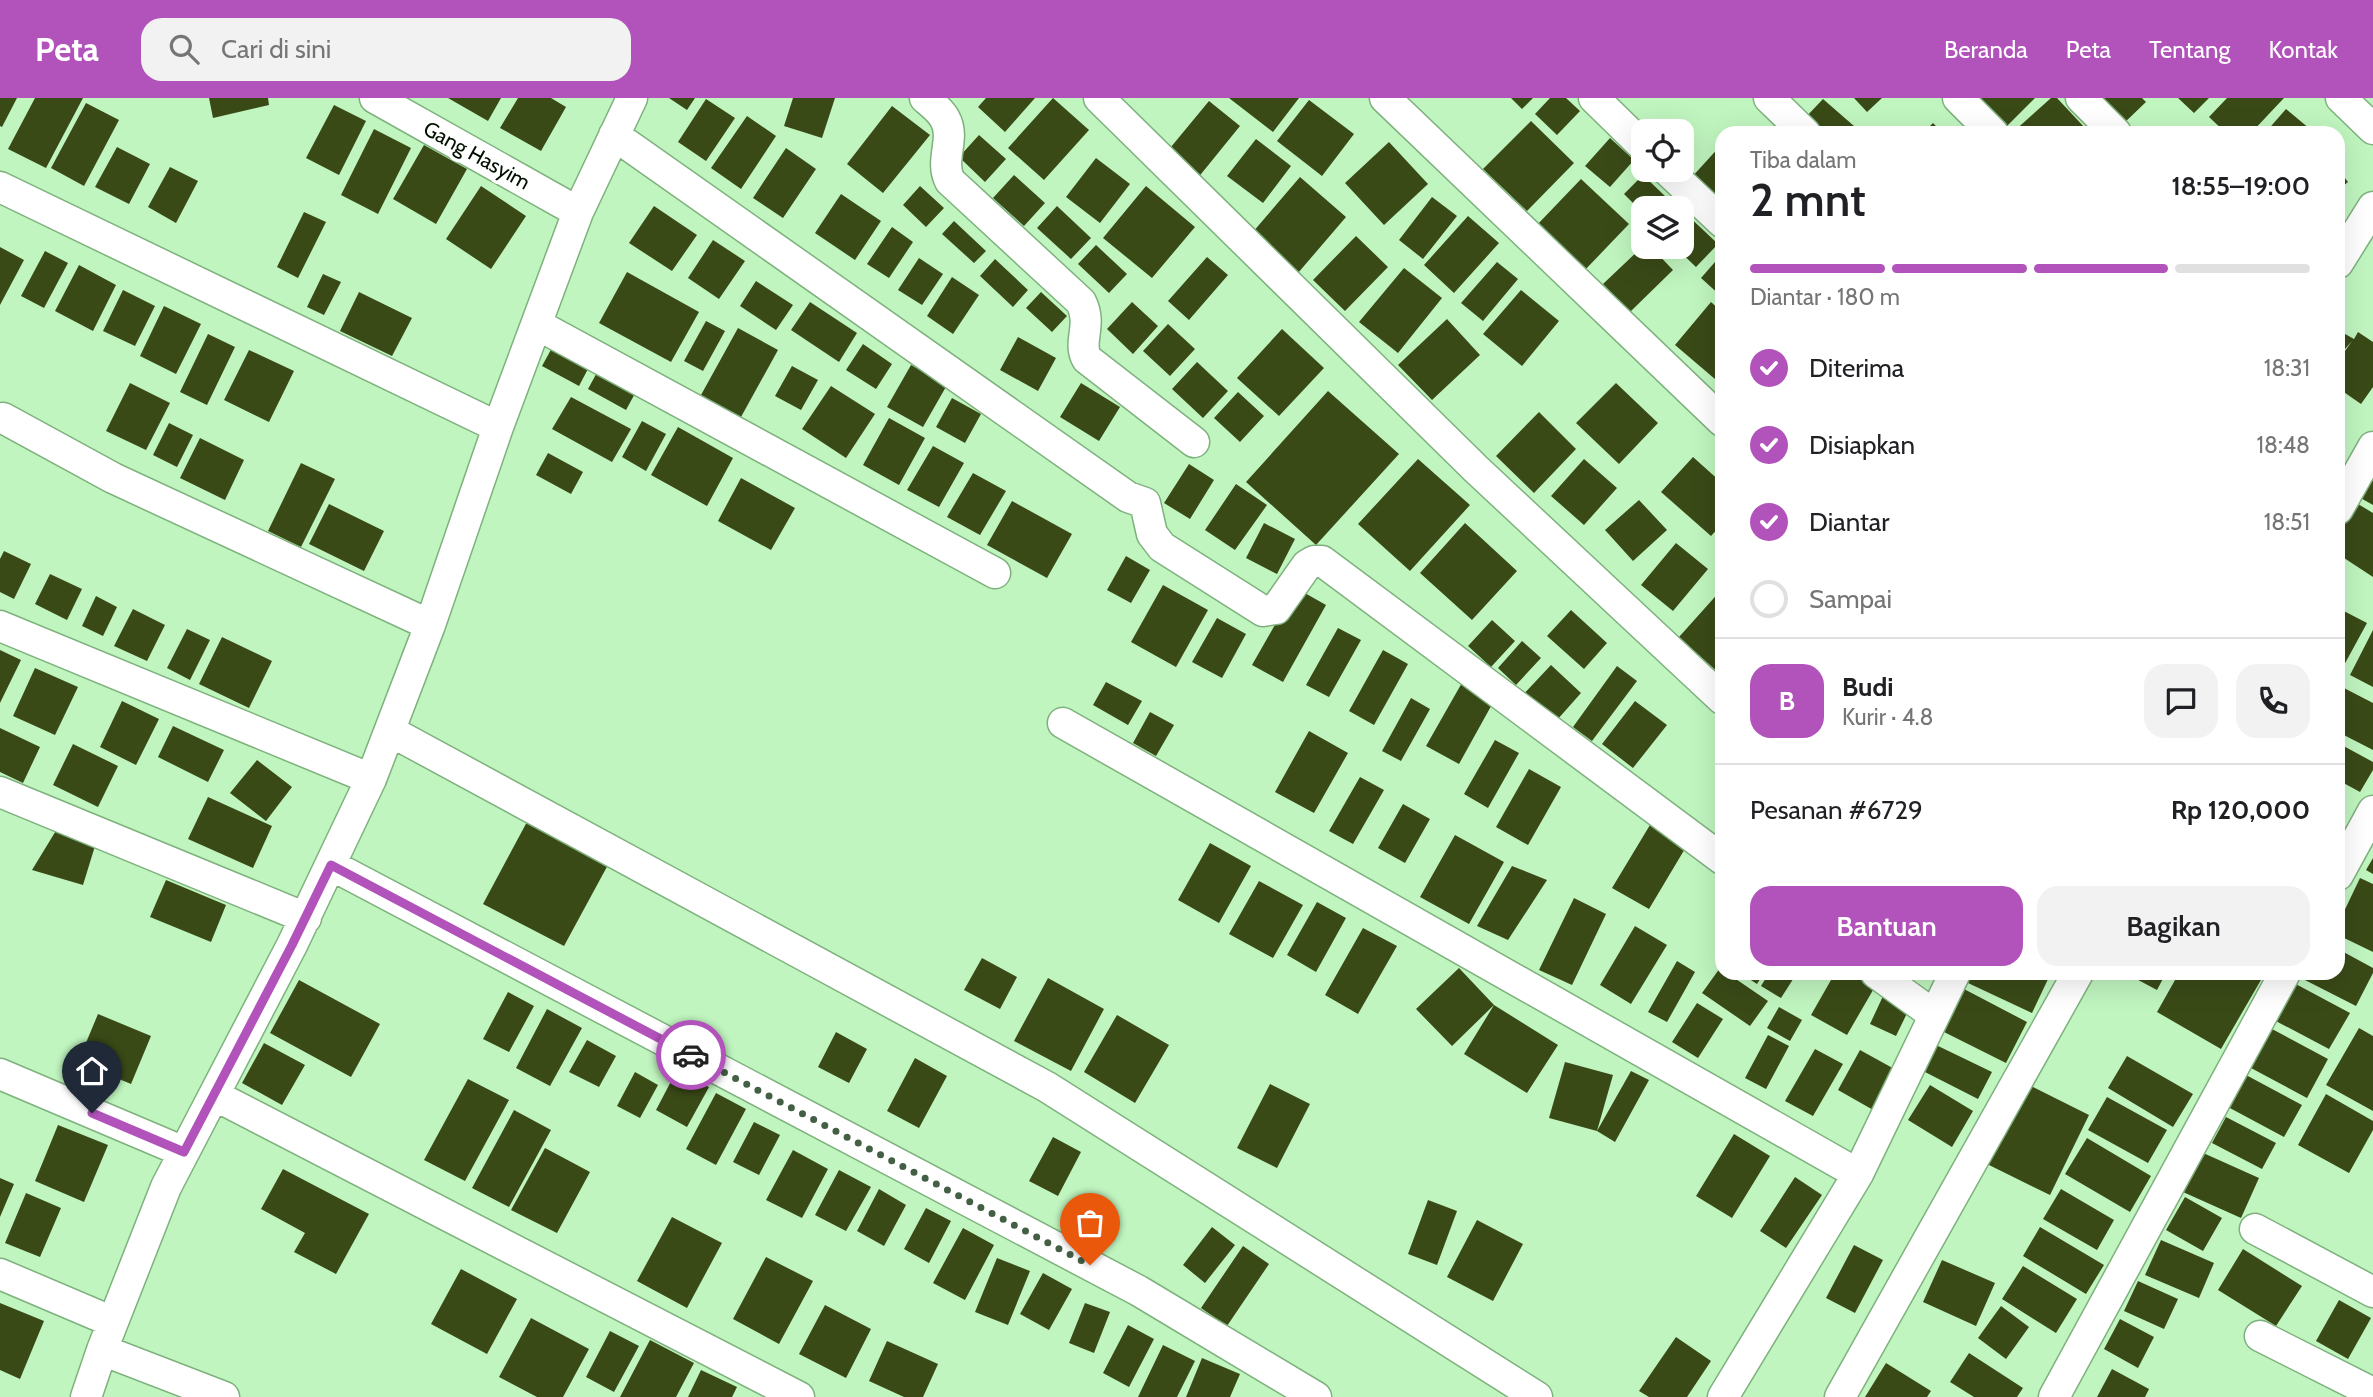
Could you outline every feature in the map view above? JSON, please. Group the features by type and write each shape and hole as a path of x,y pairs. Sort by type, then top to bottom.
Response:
{"street":[{"name":"Gang Hasyim","path":"375,98 578,212"},
{"path":"86,1397 166,1187 306,918 371,779 430,625 498,427 578,212 632,98"},
{"path":"925,98 944,116 950,131 944,167 950,181 1081,302 1088,315 1083,352 1087,359 1194,442"},
{"path":"1099,98 1476,469 1715,692"},
{"path":"1385,98 1715,414"},
{"path":"1594,98 1631,134"},
{"path":"1769,98 1798,126"},
{"path":"1958,98 1986,126"},
{"path":"2081,98 2109,126"},
{"path":"2341,98 2373,129"},
{"path":"614,135 1128,497 1145,503 1152,534 1162,547 1262,611 1276,609 1307,565 1322,561 1715,854"},
{"path":"1680,182 1715,215"},
{"path":"0,187 498,427"},
{"path":"2345,252 2373,207"},
{"path":"538,325 995,573"},
{"path":"3,418 113,478 430,625"},
{"path":"2345,497 2373,447"},
{"path":"0,626 371,779"},
{"path":"1063,723 1858,1174"},
{"path":"390,731 1047,1087 1537,1397"},
{"path":"0,792 306,918"},
{"path":"2345,862 2373,811"},
{"path":"331,865 1139,1291 1316,1397"},
{"path":"1885,980 1934,1016"},
{"path":"1723,1397 1858,1174 1952,980"},
{"path":"1840,1397 2074,980"},
{"path":"2054,1397 2281,980"},
{"path":"0,1074 184,1152"},
{"path":"214,1095 799,1397"},
{"path":"2255,1229 2373,1292"},
{"path":"0,1274 113,1322"},
{"path":"2260,1336 2373,1395"},
{"path":"102,1350 224,1397"}],"building":[{"path":"0,98 17,98 2,127 0,126"},
{"path":"35,98 83,98 46,168 8,149"},
{"path":"209,98 268,98 269,105 213,118"},
{"path":"448,98 501,98 488,121"},
{"path":"518,98 551,98 566,107 541,151 500,128"},
{"path":"669,98 695,98 687,110"},
{"path":"793,98 835,98 822,138 784,126"},
{"path":"986,98 1035,98 1005,132 978,107"},
{"path":"1053,98 1089,130 1044,180 1008,148"},
{"path":"1229,98 1299,98 1273,132"},
{"path":"1511,98 1533,98 1522,109"},
{"path":"1550,98 1566,98 1580,111 1557,135 1535,114"},
{"path":"1854,98 1882,98 1867,112"},
{"path":"1972,98 2035,98 2007,126 1996,126"},
{"path":"2051,98 2057,98 2083,126 2020,126"},
{"path":"2097,98 2142,98 2146,102 2122,125"},
{"path":"2178,98 2209,98 2194,113"},
{"path":"2227,98 2284,98 2258,126 2219,126 2209,117"},
{"path":"706,99 735,118 706,161 678,142"},
{"path":"1823,99 1854,126 1812,126 1804,119"},
{"path":"1309,100 1354,134 1322,176 1277,141"},
{"path":"1209,101 1240,126 1197,179 1166,153"},
{"path":"86,103 119,120 84,186 51,168"},
{"path":"334,105 366,121 339,175 306,158"},
{"path":"892,106 930,135 883,193 847,164"},
{"path":"2286,109 2306,126 2271,126"},
{"path":"747,116 776,136 741,189 711,168"},
{"path":"1531,121 1574,163 1527,211 1483,169"},
{"path":"374,129 411,148 378,214 341,195"},
{"path":"979,135 1006,159 985,182 959,157"},
{"path":"1610,138 1631,157 1631,163 1610,187 1585,166"},
{"path":"1256,139 1291,166 1263,203 1227,176"},
{"path":"1389,142 1428,184 1384,225 1345,183"},
{"path":"424,145 467,169 436,224 393,199"},
{"path":"117,147 150,164 129,204 95,187"},
{"path":"786,148 816,169 783,218 753,198"},
{"path":"1715,152 1715,199 1694,181 1694,175"},
{"path":"1096,158 1130,184 1100,223 1066,197"},
{"path":"170,167 198,181 176,223 148,207"},
{"path":"1014,175 1045,203 1024,226 993,198"},
{"path":"1300,177 1346,217 1298,273 1252,233"},
{"path":"1581,179 1629,224 1584,271 1536,226"},
{"path":"1636,182 1650,182 1665,196 1631,196 1631,201 1624,194"},
{"path":"481,186 526,216 491,269 446,239"},
{"path":"920,186 944,208 926,227 903,205"},
{"path":"1146,186 1195,227 1152,278 1103,238"},
{"path":"841,194 881,221 855,260 815,233"},
{"path":"1432,197 1457,216 1423,259 1399,240"},
{"path":"654,206 697,235 672,271 629,243"},
{"path":"1057,206 1091,238 1071,259 1037,228"},
{"path":"304,212 326,222 298,278 277,267"},
{"path":"1468,216 1499,243 1454,293 1424,265"},
{"path":"954,221 986,251 974,263 942,234"},
{"path":"1694,221 1715,241 1715,247 1696,267 1688,259 1694,259"},
{"path":"892,227 913,242 889,278 867,264"},
{"path":"1356,236 1388,267 1345,311 1313,280"},
{"path":"713,240 745,261 719,299 688,278"},
{"path":"1096,245 1127,274 1109,293 1078,264"},
{"path":"0,247 24,260 0,305"},
{"path":"45,251 68,263 44,308 21,296"},
{"path":"1207,257 1228,275 1189,320 1168,301"},
{"path":"1631,257 1662,259 1673,270 1630,312 1603,284"},
{"path":"919,258 943,274 922,305 898,290"},
{"path":"995,259 1028,290 1013,307 980,276"},
{"path":"1497,262 1518,279 1483,321 1461,303"},
{"path":"1715,262 1715,291 1701,278"},
{"path":"79,265 116,285 93,331 55,311"},
{"path":"1404,268 1442,298 1398,353 1359,322"},
{"path":"627,272 699,312 671,362 599,323"},
{"path":"323,274 341,282 324,315 307,307"},
{"path":"952,277 979,295 953,334 927,316"},
{"path":"756,281 793,305 776,330 740,306"},
{"path":"123,290 155,306 135,346 103,331"},
{"path":"1521,290 1559,321 1522,366 1483,334"},
{"path":"359,292 412,318 392,356 340,331"},
{"path":"1041,292 1067,316 1052,332 1026,308"},
{"path":"810,302 857,333 839,362 791,330"},
{"path":"1132,302 1158,326 1133,354 1107,329"},
{"path":"1711,302 1715,306 1715,379 1675,345"},
{"path":"164,306 201,324 176,374 140,356"},
{"path":"1447,319 1480,355 1432,400 1398,365"},
{"path":"706,321 725,331 703,371 684,361"},
{"path":"1168,324 1195,349 1170,376 1143,351"},
{"path":"738,328 778,350 741,417 701,395"},
{"path":"1282,329 1324,368 1279,416 1237,378"},
{"path":"2358,332 2373,342 2373,387 2361,404 2345,393 2345,351 2352,341 2345,349 2345,334 2354,339"},
{"path":"208,334 235,347 207,405 180,392"},
{"path":"1018,337 1056,358 1038,391 1000,370"},
{"path":"863,344 892,364 876,389 846,370"},
{"path":"553,346 589,367 579,386 542,366"},
{"path":"249,350 294,371 269,422 224,400"},
{"path":"1197,362 1228,391 1203,418 1172,389"},
{"path":"911,365 947,385 923,427 887,407"},
{"path":"792,366 818,380 801,410 775,396"},
{"path":"600,367 638,388 626,410 588,389"},
{"path":"130,383 170,403 146,450 106,431"},
{"path":"1081,383 1120,407 1099,441 1060,417"},
{"path":"1616,383 1658,423 1619,464 1576,423"},
{"path":"831,386 875,414 846,458 802,429"},
{"path":"1328,391 1399,454 1316,545 1246,482"},
{"path":"1238,392 1264,416 1240,442 1214,418"},
{"path":"571,397 631,429 612,462 552,429"},
{"path":"952,398 981,414 965,443 936,427"},
{"path":"1539,412 1576,449 1534,493 1496,456"},
{"path":"889,418 925,438 899,485 863,465"},
{"path":"642,421 666,434 646,471 622,457"},
{"path":"169,423 193,435 177,467 153,455"},
{"path":"678,427 733,458 707,506 651,475"},
{"path":"200,438 244,460 225,500 180,478"},
{"path":"933,446 964,463 939,507 907,490"},
{"path":"548,453 583,472 571,494 536,475"},
{"path":"1693,457 1715,477 1715,532 1711,536 1661,492"},
{"path":"1418,459 1470,505 1410,571 1358,524"},
{"path":"1584,459 1617,488 1584,525 1551,496"},
{"path":"301,463 335,479 301,547 268,531"},
{"path":"1189,464 1214,480 1190,519 1164,503"},
{"path":"2373,469 2373,505 2357,496"},
{"path":"973,473 1006,491 980,535 947,517"},
{"path":"741,478 795,508 771,550 718,521"},
{"path":"1236,484 1267,505 1235,550 1205,530"},
{"path":"1639,500 1667,530 1633,561 1605,530"},
{"path":"1012,501 1072,534 1047,578 987,545"},
{"path":"329,504 384,531 364,571 309,544"},
{"path":"2358,504 2373,513 2373,577 2345,559 2345,524"},
{"path":"1264,523 1295,539 1277,574 1246,558"},
{"path":"1465,523 1517,571 1472,620 1420,573"},
{"path":"1676,543 1708,569 1673,611 1641,585"},
{"path":"4,551 31,564 14,599 0,592 0,559"},
{"path":"1126,556 1150,570 1131,603 1107,590"},
{"path":"50,574 82,589 67,620 35,604"},
{"path":"1163,585 1208,610 1176,667 1131,642"},
{"path":"1296,588 1326,605 1283,682 1252,665"},
{"path":"96,596 117,607 103,636 82,626"},
{"path":"1715,597 1715,670 1679,637"},
{"path":"133,609 165,625 147,661 114,646"},
{"path":"1571,610 1607,643 1584,669 1547,636"},
{"path":"2345,612 2367,623 2345,663"},
{"path":"1217,618 1246,634 1222,678 1192,662"},
{"path":"1492,620 1515,641 1491,667 1468,646"},
{"path":"1338,628 1361,640 1329,697 1306,685"},
{"path":"187,629 210,640 190,680 167,668"},
{"path":"2373,630 2373,687 2350,675"},
{"path":"222,637 272,661 249,708 199,684"},
{"path":"1522,641 1541,658 1516,685 1498,668"},
{"path":"0,650 21,660 0,703"},
{"path":"1383,650 1408,664 1374,725 1349,711"},
{"path":"1551,665 1581,693 1549,729 1518,700"},
{"path":"1617,666 1637,681 1592,741 1573,727"},
{"path":"35,668 78,687 55,735 13,716"},
{"path":"1463,681 1495,699 1459,764 1426,746"},
{"path":"1106,682 1142,701 1128,725 1093,705"},
{"path":"2345,689 2373,703 2373,750 2345,736"},
{"path":"1411,698 1430,709 1401,761 1382,751"},
{"path":"122,701 159,719 136,765 100,747"},
{"path":"1635,701 1667,725 1633,768 1602,744"},
{"path":"1150,712 1174,725 1156,756 1133,743"},
{"path":"173,726 224,750 208,782 158,757"},
{"path":"0,728 40,747 23,783 0,772"},
{"path":"1309,731 1348,753 1314,813 1275,792"},
{"path":"1495,740 1519,753 1488,808 1464,794"},
{"path":"73,744 118,766 98,807 53,785"},
{"path":"2345,747 2373,762 2373,770 2360,792 2345,784"},
{"path":"257,760 292,787 266,821 230,793"},
{"path":"1529,769 1561,787 1528,845 1496,827"},
{"path":"1360,777 1384,790 1353,844 1329,831"},
{"path":"208,797 272,826 253,868 188,839"},
{"path":"1403,804 1430,819 1405,863 1378,848"},
{"path":"528,820 609,863 564,946 483,904"},
{"path":"1653,820 1689,842 1649,909 1612,888"},
{"path":"57,829 95,846 83,885 32,870"},
{"path":"1455,835 1504,862 1469,924 1420,897"},
{"path":"1210,843 1251,866 1219,923 1178,900"},
{"path":"2373,858 2373,874 2366,870"},
{"path":"1512,866 1547,880 1508,940 1477,926"},
{"path":"2360,878 2373,884 2373,952 2345,938 2345,909"},
{"path":"166,880 226,905 211,942 150,917"},
{"path":"1259,881 1303,905 1273,958 1229,934"},
{"path":"1574,898 1606,914 1572,985 1539,970"},
{"path":"1317,902 1346,918 1316,972 1287,955"},
{"path":"1635,926 1667,945 1631,1004 1600,985"},
{"path":"1363,928 1397,946 1358,1014 1325,995"},
{"path":"2345,953 2373,968 2356,1006 2305,980 2345,980"},
{"path":"982,958 1017,977 1000,1009 964,990"},
{"path":"1677,961 1695,972 1667,1022 1648,1012"},
{"path":"1459,968 1494,1005 1452,1046 1416,1009"},
{"path":"1715,975 1715,980 1737,980 1768,1001 1750,1026 1702,993"},
{"path":"1048,978 1104,1009 1071,1071 1014,1041"},
{"path":"299,980 380,1024 351,1077 270,1033"},
{"path":"1765,980 1793,980 1781,998 1761,986"},
{"path":"1831,980 1879,980 1847,1035 1811,1015"},
{"path":"1970,980 2048,980 2032,1013 1968,983"},
{"path":"2138,980 2162,980 2157,990"},
{"path":"2175,980 2261,980 2221,1049 2157,1012"},
{"path":"2292,982 2350,1013 2329,1049 2272,1019"},
{"path":"1964,989 2027,1022 2006,1063 1942,1031"},
{"path":"508,992 534,1006 509,1052 483,1039"},
{"path":"1884,994 1911,1005 1896,1036 1870,1024"},
{"path":"1697,1003 1723,1019 1698,1058 1672,1042"},
{"path":"1494,1005 1558,1045 1527,1093 1464,1054"},
{"path":"1779,1007 1802,1020 1790,1041 1767,1028"},
{"path":"547,1009 582,1028 550,1086 516,1068"},
{"path":"98,1014 151,1036 131,1084 78,1062"},
{"path":"1117,1015 1169,1045 1135,1103 1084,1072"},
{"path":"2359,1028 2373,1036 2373,1111 2326,1085"},
{"path":"2272,1029 2328,1059 2307,1098 2251,1068"},
{"path":"836,1032 867,1049 849,1083 818,1067"},
{"path":"1768,1035 1789,1046 1766,1089 1745,1078"},
{"path":"587,1040 616,1056 599,1087 569,1072"},
{"path":"264,1043 305,1065 282,1105 242,1083"},
{"path":"1936,1045 1992,1072 1978,1099 1923,1071"},
{"path":"1815,1049 1843,1064 1813,1116 1785,1101"},
{"path":"1860,1050 1898,1071 1875,1111 1838,1090"},
{"path":"2127,1056 2193,1094 2173,1127 2108,1088"},
{"path":"915,1058 947,1076 919,1128 887,1111"},
{"path":"1565,1062 1613,1075 1597,1131 1549,1118"},
{"path":"677,1070 709,1087 687,1127 656,1110"},
{"path":"1631,1071 1649,1080 1615,1142 1597,1131"},
{"path":"635,1072 658,1085 640,1118 617,1106"},
{"path":"2246,1075 2302,1105 2284,1137 2228,1107"},
{"path":"468,1079 509,1100 465,1181 424,1160"},
{"path":"1270,1084 1310,1104 1277,1168 1237,1148"},
{"path":"2027,1084 2089,1115 2050,1195 1987,1164"},
{"path":"1930,1085 1973,1111 1952,1147 1908,1120"},
{"path":"716,1093 746,1109 716,1165 686,1149"},
{"path":"2326,1094 2373,1121 2373,1130 2349,1173 2298,1145"},
{"path":"2107,1097 2167,1130 2148,1163 2088,1130"},
{"path":"514,1110 551,1130 509,1207 472,1188"},
{"path":"2226,1117 2276,1143 2262,1169 2212,1143"},
{"path":"754,1122 780,1135 759,1175 733,1162"},
{"path":"58,1125 108,1145 84,1202 35,1181"},
{"path":"1734,1134 1770,1156 1732,1218 1696,1196"},
{"path":"1053,1137 1081,1152 1058,1196 1029,1181"},
{"path":"2087,1138 2151,1176 2130,1212 2065,1174"},
{"path":"545,1148 590,1172 557,1233 511,1210"},
{"path":"793,1150 828,1169 802,1218 766,1200"},
{"path":"2201,1152 2259,1178 2241,1218 2183,1192"},
{"path":"283,1169 369,1214 336,1274 294,1252 305,1233 261,1209"},
{"path":"839,1170 871,1187 846,1231 815,1215"},
{"path":"1795,1177 1822,1195 1786,1248 1760,1231"},
{"path":"0,1178 14,1184 0,1217"},
{"path":"879,1189 906,1205 884,1246 857,1231"},
{"path":"2061,1189 2114,1220 2097,1250 2043,1219"},
{"path":"26,1193 61,1208 40,1257 5,1243"},
{"path":"2185,1197 2222,1218 2203,1251 2166,1230"},
{"path":"1428,1200 1457,1211 1437,1265 1408,1254"},
{"path":"926,1208 951,1221 929,1263 904,1249"},
{"path":"672,1217 722,1243 687,1308 637,1281"},
{"path":"1477,1220 1523,1244 1493,1301 1447,1277"},
{"path":"1212,1227 1235,1245 1205,1283 1183,1265"},
{"path":"2040,1227 2104,1265 2086,1294 2023,1256"},
{"path":"963,1228 994,1245 965,1300 933,1283"},
{"path":"2161,1240 2214,1263 2199,1298 2145,1275"},
{"path":"1854,1245 1883,1260 1855,1313 1826,1298"},
{"path":"1243,1246 1269,1264 1227,1326 1201,1308"},
{"path":"2243,1249 2302,1286 2276,1326 2218,1290"},
{"path":"766,1257 813,1281 779,1344 733,1319"},
{"path":"997,1258 1030,1271 1008,1325 975,1312"},
{"path":"1942,1260 1995,1283 1976,1326 1923,1302"},
{"path":"2023,1266 2077,1299 2056,1333 2002,1299"},
{"path":"461,1269 517,1299 487,1354 431,1324"},
{"path":"1043,1273 1072,1289 1049,1330 1020,1314"},
{"path":"2138,1281 2178,1299 2164,1329 2124,1311"},
{"path":"2339,1300 2371,1318 2348,1359 2316,1341"},
{"path":"0,1303 44,1321 20,1379 0,1370"},
{"path":"1085,1303 1110,1312 1094,1353 1069,1343"},
{"path":"825,1305 871,1329 846,1378 799,1354"},
{"path":"2001,1306 2029,1327 2006,1359 1978,1338"},
{"path":"531,1318 589,1349 563,1397 537,1397 499,1377"},
{"path":"2120,1319 2154,1337 2138,1368 2104,1349"},
{"path":"1128,1325 1154,1339 1129,1387 1103,1373"},
{"path":"610,1331 639,1346 614,1392 586,1377"},
{"path":"1676,1337 1711,1361 1687,1397 1649,1397 1639,1391"},
{"path":"650,1340 694,1363 676,1397 620,1397"},
{"path":"887,1341 938,1364 923,1397 904,1397 869,1381"},
{"path":"1163,1345 1195,1361 1177,1397 1138,1397"},
{"path":"1969,1353 2023,1388 2017,1397 1974,1397 1950,1382"},
{"path":"1202,1358 1240,1374 1230,1397 1186,1397"},
{"path":"1886,1363 1931,1391 1927,1397 1865,1397"},
{"path":"2112,1369 2149,1389 2145,1397 2097,1397"},
{"path":"701,1370 737,1387 732,1397 688,1397"}],"way so far":[{"path":"691,1055 1090,1265"}],"route":[{"path":"92,1113 184,1152 331,865 691,1055"}]}
